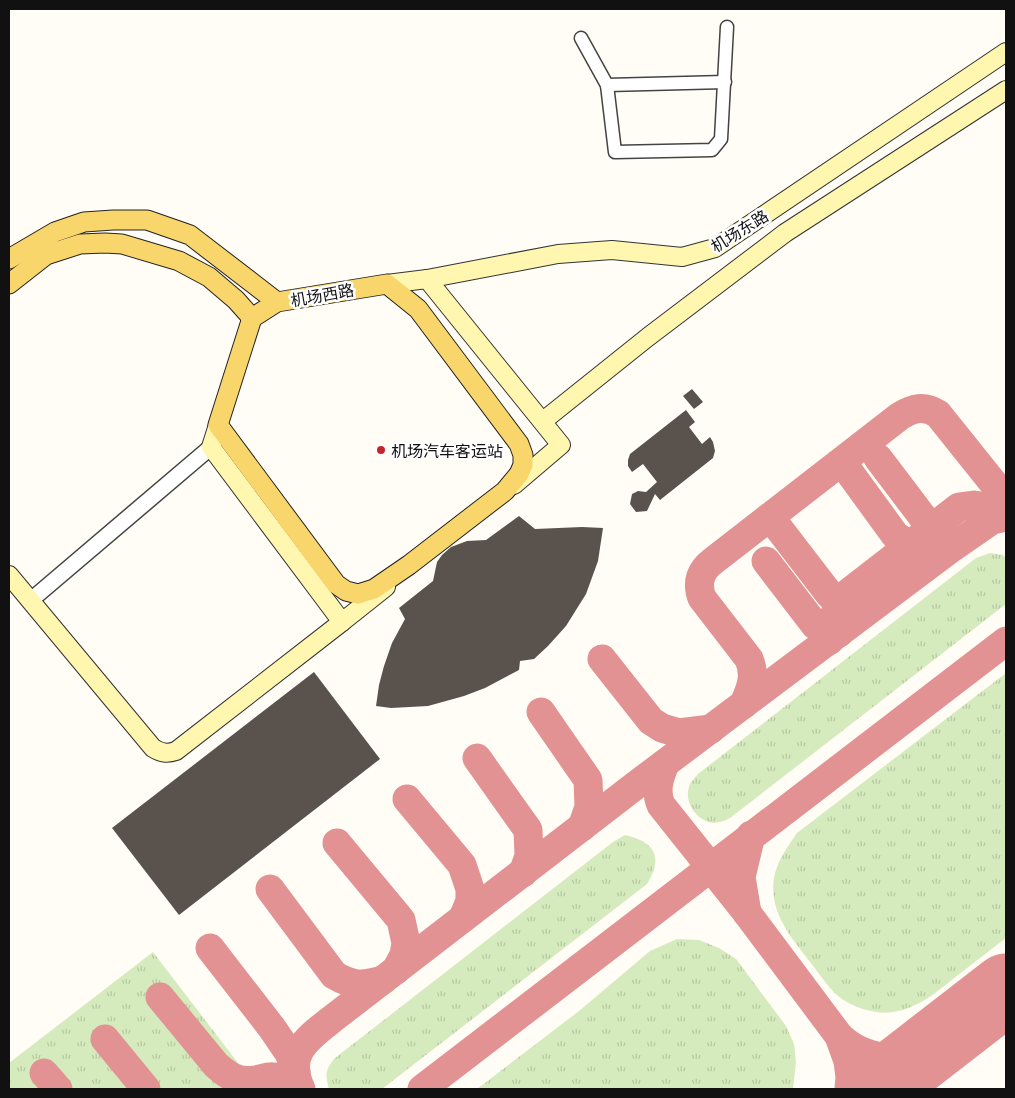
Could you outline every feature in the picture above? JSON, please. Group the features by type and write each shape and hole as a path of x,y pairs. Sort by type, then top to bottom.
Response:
{"main road":[{"name":"机场东路","path":"427,279 558,254 612,250 682,257 715,248 1006,52"},
{"name":"机场东路","path":"543,421 648,337 785,233 1006,90"},
{"name":"机场西路","path":"9,259 55,232 84,222 147,220 190,235 277,302 427,279"},
{"path":"9,284 46,255 80,244 122,244 179,261 209,277 236,300 252,318"},
{"path":"9,575 153,748 168,754 176,751 483,511 561,445 427,279"},
{"path":"218,425 336,584 346,591 358,594 374,589 402,570 504,491 519,474 523,465 519,444 418,309 388,284"},
{"path":"277,302 252,318 211,447 342,622"}],"street":[{"path":"580,38 606,85 615,152 712,150 721,139 727,27"},
{"path":"606,85 725,82"},
{"path":"30,601 211,447"}],"green space":[{"path":"990,553 1003,555 1006,558 1006,604 730,818 722,822 712,823 700,818 695,813 691,807 688,794 690,783 698,774 976,558"},
{"path":"1006,673 1006,938 936,993 911,1007 887,1013 866,1010 853,1005 842,999 830,988 796,944 780,918 773,889 778,864 797,833"},
{"path":"625,835 644,842 654,852 655,866 647,884 382,1089 329,1089 327,1072 335,1058 613,842"},
{"path":"677,939 699,940 719,948 736,959 786,1026 794,1044 796,1062 793,1089 477,1089 579,1011 650,951"},
{"path":"153,952 258,1089 9,1089 9,1063"}],"building":[{"path":"692,389 703,402 694,409 683,396"},
{"path":"686,410 695,422 689,427 702,444 710,437 713,442 715,451 713,458 660,500 655,494 647,511 636,512 630,504 632,494 638,491 646,492 657,482 643,464 632,472 628,466 630,454"},
{"path":"519,516 535,529 603,528 598,561 586,594 566,626 534,659 520,661 519,670 485,688 428,706 391,708 376,706 384,666 392,643 405,619 399,608 433,581 437,562 451,547 467,541 486,540"},
{"path":"314,672 380,759 179,915 112,828"}],"taxiway":[{"path":"744,704 752,682 749,659 702,598 700,592 703,572 713,561 900,416 914,409 928,409 938,414 1006,499"},
{"path":"878,458 931,528 947,538"},
{"path":"847,469 895,535 909,545 928,548"},
{"path":"829,641 834,616 843,597 959,507 974,505 995,508"},
{"path":"301,1089 296,1076 295,1065 302,1046 317,1031 640,782 953,547 992,520 1006,517"},
{"path":"777,526 830,595 841,599 860,601"},
{"path":"766,561 815,625 823,630 839,633"},
{"path":"422,1089 1006,641"},
{"path":"602,659 651,721 662,728 679,733 711,729"},
{"path":"541,712 588,780 589,807 582,827"},
{"path":"477,758 528,830 529,856 523,873"},
{"path":"665,764 659,784 658,795 661,805 747,913 839,1036 848,1061 849,1089"},
{"path":"407,799 462,865 470,889 470,901 463,918"},
{"path":"747,913 741,877 751,835"},
{"path":"337,843 401,920 406,943 404,955 396,970"},
{"path":"270,889 334,975 358,984 383,980"},
{"path":"210,948 272,1028 289,1053 296,1072"},
{"path":"160,997 216,1065 229,1075 249,1081 269,1077 278,1078 299,1089"},
{"path":"839,1036 859,1050 880,1057 902,1057 925,1051"},
{"path":"105,1039 146,1089"},
{"path":"44,1073 58,1089"}],"runway":[{"path":"877,1089 1006,989"}],"place":[{"name":"机场汽车客运站","path":"381,450"}]}
